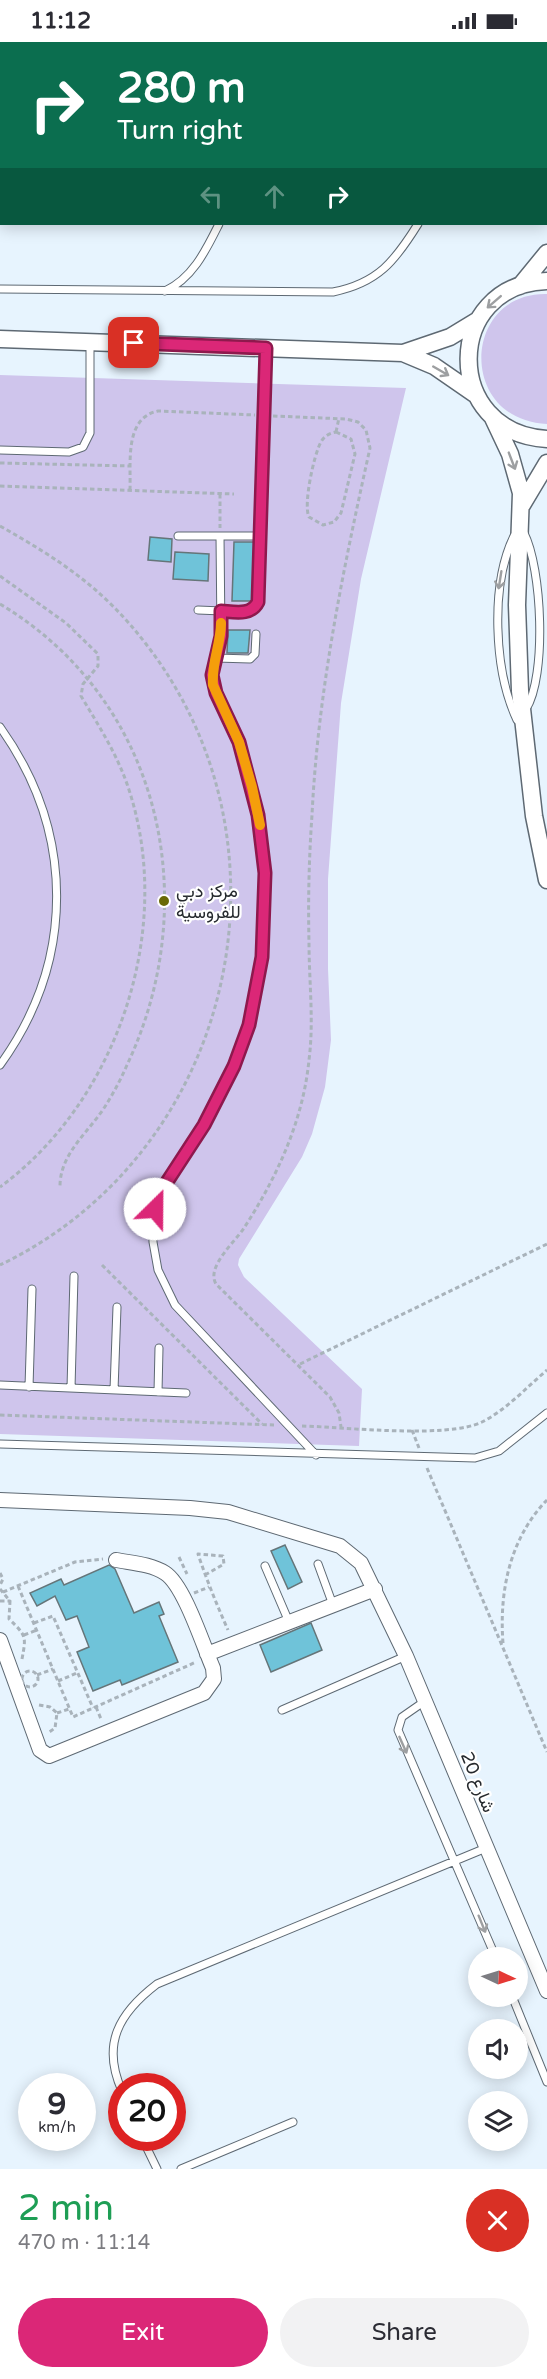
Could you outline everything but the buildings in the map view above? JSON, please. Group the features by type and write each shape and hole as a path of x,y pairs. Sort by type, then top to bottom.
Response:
{"street":[{"path":"520,286 547,253"},
{"path":"547,281 520,286 496,299 478,320 469,344 468,357 471,382 476,394 493,418 515,467 522,506 517,605 522,714 534,816 547,880"},
{"path":"0,339 403,353 435,344 478,320"},
{"path":"403,353 441,370 476,394"},
{"path":"493,418 523,435 547,438"},
{"path":"522,506 547,463"},
{"name":"شارع 20","path":"0,1500 209,1510 244,1516 340,1546 361,1563 406,1656 547,1991"},
{"path":"0,1640 36,1739 43,1753 53,1756 204,1692 214,1679 213,1668 174,1580 159,1569 116,1560"},
{"path":"208,1655 375,1589"}],"lane":[{"path":"162,292 191,272 206,250 218,225"},
{"path":"0,289 319,293 347,290 373,278 384,270 402,249 417,225"},
{"path":"0,450 69,452 83,447 90,433 90,342"},
{"path":"198,610 248,612 257,605 266,348"},
{"path":"520,526 503,564 498,605 503,674 510,704 524,732"},
{"path":"178,536 260,536"},
{"path":"220,536 221,636 212,675 213,685 239,742 258,815 265,873 262,957 255,1002 239,1053 204,1125 163,1188 153,1220 153,1242 158,1270 175,1305 316,1455"},
{"path":"216,658 250,659 255,654 256,634"},
{"path":"0,727 24,766 43,810 54,853 57,894 55,932 41,991 24,1028 0,1065"},
{"path":"71,1389 74,1276"},
{"path":"29,1387 32,1289"},
{"path":"114,1390 117,1307"},
{"path":"158,1392 159,1348"},
{"path":"0,1385 186,1393"},
{"path":"0,1443 316,1455 476,1458 499,1451 547,1413"},
{"path":"318,1564 333,1605"},
{"path":"265,1566 289,1622"},
{"path":"282,1710 406,1656"},
{"path":"425,1701 402,1717 398,1730 456,1860 492,1947"},
{"path":"117,2073 113,2059 116,2030 131,2005 157,1984 486,1848"},
{"path":"516,2007 547,2082"},
{"path":"182,2169 293,2122"},
{"path":"148,2151 157,2169"}],"path":[{"path":"130,490 134,428 141,418 151,412 339,418 358,422 366,430 371,442 332,627 316,749 309,879 312,1018 309,1062 301,1106 284,1154 260,1204 235,1242 216,1264 212,1274 216,1284 300,1365 334,1402 339,1413 341,1427"},
{"path":"336,432 339,418"},
{"path":"336,432 351,439 355,454 341,513 334,522 324,525 309,517 306,512 306,501 320,444 326,435 336,432"},
{"path":"0,463 131,466"},
{"path":"0,486 234,494"},
{"path":"220,494 220,536"},
{"path":"0,526 63,562 87,581 129,623 162,666 189,713 211,767 225,829 231,889 228,947 217,1005 198,1059 172,1109 139,1155 101,1196 58,1231 0,1265"},
{"path":"0,576 49,609 98,654 98,666 81,688 81,696 116,755 136,816 143,893 139,952 120,1026 98,1074 51,1141 0,1187"},
{"path":"0,604 49,640 87,679 127,739 147,783 155,811 163,858 164,921 156,979 137,1041 106,1105 68,1156 60,1175 60,1186"},
{"path":"300,1365 547,1244"},
{"path":"102,1265 262,1424"},
{"path":"412,1430 547,1752"},
{"path":"503,1647 502,1612 511,1561 523,1531 547,1500"},
{"path":"205,1575 224,1564 223,1556 198,1554 205,1575 209,1587 234,1643"},
{"path":"1,1589 18,1586 75,1562 93,1559 116,1560"},
{"path":"0,1573 3,1579 1,1589 10,1601 8,1617 24,1635 26,1644 22,1662"},
{"path":"18,1586 73,1717 208,1655"},
{"path":"188,1595 209,1587"},
{"path":"0,1600 10,1601"},
{"path":"34,1623 53,1616 93,1708"},
{"path":"24,1635 37,1630"},
{"path":"24,1668 27,1672"},
{"path":"37,1675 53,1669"},
{"path":"58,1681 77,1673"},
{"path":"30,1687 31,1693"},
{"path":"34,1702 40,1706 50,1707 57,1713"},
{"path":"57,1713 70,1708"},
{"path":"36,1739 55,1728 57,1713"}],"shaded area":[{"path":"547,294 547,424 518,417 497,402 485,381 481,357 486,333 498,313 519,299"},
{"name":"مركز دبي للفروسية","path":"0,375 406,388 361,579 341,703 328,879 331,1040 325,1087 312,1134 302,1157 239,1259 238,1265 244,1277 362,1389 359,1446 0,1434"}],"slow traffic":[{"path":"221,623 221,636 212,675 213,685 239,742 260,825"}],"place":[{"name":"مركز دبي للفروسية","path":"164,901"}],"route":[{"path":"134,343 266,348 259,598 257,605 251,611 221,611 221,636 212,675 216,693 239,742 252,787 263,843 265,903 262,957 255,1002 234,1066 192,1146 163,1188 155,1209"}]}
